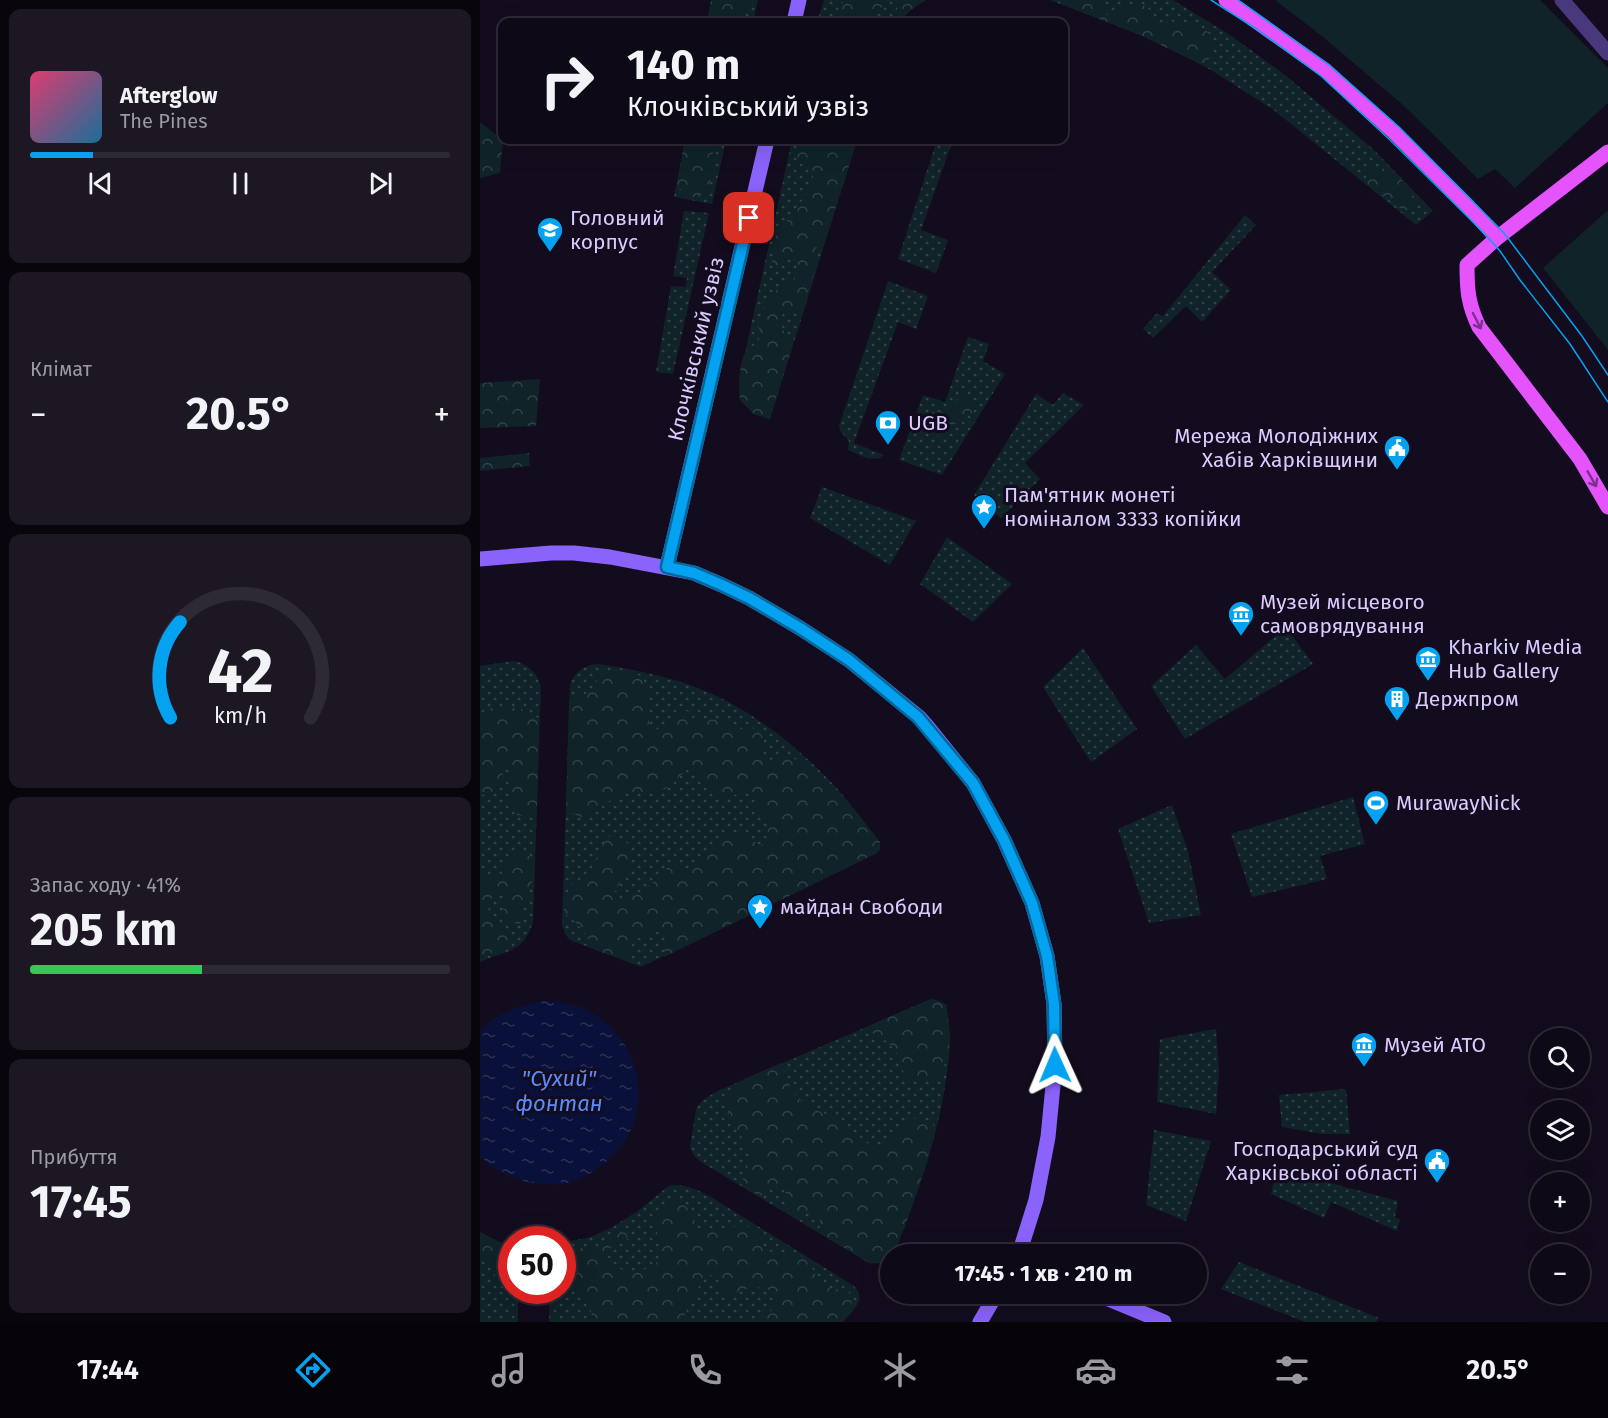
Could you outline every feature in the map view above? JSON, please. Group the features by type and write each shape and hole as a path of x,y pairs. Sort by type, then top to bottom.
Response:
{"main road":[{"path":"795,18 799,0"},
{"path":"1226,0 1325,70 1395,133 1497,238"},
{"name":"Клочківський узвіз","path":"667,567 766,144"},
{"path":"1608,152 1497,238 1467,265 1467,290 1471,309 1479,327 1580,459 1608,507"},
{"path":"480,559 574,553 667,567 694,573 722,585 800,628 849,660 927,726 973,783 1004,840 1032,903 1047,956 1054,1004 1055,1065 1048,1137 1036,1200 1022,1244"},
{"path":"980,1322 991,1304"},
{"path":"1121,1304 1164,1322"}],"street":[{"path":"1562,0 1608,53"}],"green space":[{"path":"711,0 758,0 754,18 708,18"},
{"path":"713,0 752,0 742,18 709,18 708,15"},
{"path":"824,0 926,0 902,18 818,18"},
{"path":"844,0 893,0 882,7 873,18 842,18"},
{"path":"902,0 926,0 902,18 892,18"},
{"path":"1050,0 1173,0 1230,35 1285,75 1373,149 1433,211 1416,225 1275,111 1211,70 1140,35"},
{"path":"1062,0 1105,0 1105,14 1114,16 1125,6 1140,2 1150,10 1155,23 1186,22 1201,27 1212,38 1214,52 1204,66 1140,35 1062,4"},
{"path":"1275,0 1540,0 1608,68 1608,103 1515,188 1495,169 1478,179 1403,105 1323,37"},
{"path":"480,122 498,136 498,144 503,144 500,173 480,178"},
{"path":"684,144 725,144 712,204 674,197"},
{"path":"684,144 715,144 713,171 705,193 694,197 685,196 677,184"},
{"path":"791,144 856,144 770,419 754,414 740,400 739,380"},
{"path":"797,144 856,144 825,242 819,245 814,254 818,262 802,312 792,311 782,315 782,327 792,346 770,419 754,414 740,400 740,372 745,353 758,343 760,334 758,325 763,311 778,288 795,279 798,264 790,258 778,266 772,263 776,236 811,188 813,176 797,156"},
{"path":"936,144 952,144 921,230 948,240 936,273 898,259"},
{"path":"1378,167 1391,172 1404,182 1416,201 1413,207 1404,211 1368,185 1366,178 1371,169"},
{"path":"1608,210 1608,350 1543,268"},
{"path":"684,211 709,213 673,374 656,372 671,286 686,287 687,278 673,276"},
{"path":"1245,215 1256,225 1212,272 1231,290 1202,322 1186,306 1153,338 1143,329 1157,313 1163,316"},
{"path":"888,281 928,296 916,329 898,322 854,443 884,455 871,459 848,450 849,441 840,431 839,426"},
{"path":"968,337 989,344 983,361 1005,374 942,475 899,460 923,395 945,402"},
{"path":"540,379 536,426 480,428 480,383"},
{"path":"1063,393 1084,405 1025,463 1040,479 1001,518 974,495 1036,394 1053,405"},
{"path":"966,396 972,398 973,412 943,436 934,435 924,425 932,412 945,412 956,400"},
{"path":"529,453 530,466 480,471 480,458"},
{"path":"822,487 916,521 890,565 810,518"},
{"path":"947,537 1012,584 973,622 920,584"},
{"path":"1286,627 1313,664 1185,739 1151,686 1196,645 1225,679"},
{"path":"1083,648 1137,729 1091,762 1043,687"},
{"path":"514,661 531,669 541,686 533,922 519,946 480,962 480,666"},
{"path":"598,664 685,683 734,705 757,719 790,744 829,780 880,842 880,849 877,853 641,967 570,940 562,924 570,685 581,670"},
{"path":"606,672 631,673 641,676 646,687 648,719 651,726 659,730 677,711 687,711 694,719 721,720 744,730 752,728 760,730 764,742 760,755 767,760 787,756 800,761 818,774 851,806 880,842 880,849 877,853 664,957 666,935 663,931 656,931 638,938 625,960 595,950 581,929 563,913 569,887 587,877 609,836 622,839 631,846 628,869 613,897 618,900 628,899 640,892 664,874 669,864 686,869 718,841 733,832 744,835 761,846 766,839 769,825 753,796 746,789 729,798 719,800 709,792 701,773 688,769 665,789 649,794 620,793 593,813 581,817 566,811 569,702 574,697 589,693 599,677"},
{"path":"493,707 523,710 539,719 537,814 528,817 517,815 509,801 512,775 508,769 503,771 500,786 495,793 480,794 480,715"},
{"path":"1353,797 1365,844 1320,856 1327,879 1252,897 1231,834"},
{"path":"1172,805 1188,851 1201,915 1149,923 1118,829"},
{"path":"521,851 529,856 535,870 522,910 522,919 520,924 504,918 505,898 501,892 495,893 489,904 489,917 508,931 510,945 503,950 480,956 480,876 498,878 513,853"},
{"path":"931,999 946,1005 950,1046 935,1134 898,1244 880,1244 880,1262 878,1263 869,1263 694,1156 690,1147 696,1109 706,1098"},
{"path":"931,999 946,1005 949,1032 947,1060 942,1071 933,1078 921,1081 905,1079 895,1050 885,1040 870,1032 873,1024"},
{"path":"1216,1029 1219,1070 1216,1114 1157,1102 1160,1039"},
{"path":"781,1063 792,1091 807,1106 828,1115 873,1148 886,1143 898,1130 917,1117 932,1123 936,1129 901,1236 897,1244 880,1244 880,1262 869,1263 818,1232 820,1219 811,1210 794,1217 787,1213 790,1202 783,1188 772,1184 760,1197 741,1185 752,1154 733,1123 726,1103 744,1079"},
{"path":"1346,1089 1350,1134 1323,1134 1282,1127 1279,1095"},
{"path":"1154,1130 1211,1141 1186,1221 1146,1205"},
{"path":"1277,1169 1398,1201 1395,1217 1400,1219 1397,1231 1331,1202 1324,1218 1271,1194"},
{"path":"674,1185 693,1188 711,1197 854,1286 859,1296 857,1305 843,1322 549,1322 550,1304 576,1304 576,1240 588,1238 609,1229 638,1211 667,1187"},
{"path":"672,1201 690,1210 698,1229 719,1230 740,1224 751,1228 757,1233 765,1250 800,1256 809,1263 820,1285 845,1290 849,1293 852,1300 850,1310 843,1322 757,1322 773,1309 776,1298 769,1290 757,1287 745,1289 727,1298 720,1293 719,1281 711,1275 704,1275 694,1298 683,1305 687,1311 681,1322 589,1322 592,1314 583,1295 576,1288 576,1249 601,1245 626,1231 628,1239 612,1247 605,1254 627,1272 633,1273 645,1269 658,1261 662,1255 653,1216"},
{"path":"480,1232 498,1241 498,1304 518,1304 518,1322 480,1322"},
{"path":"480,1232 498,1241 498,1282 490,1266 480,1253"},
{"path":"1239,1262 1379,1318 1376,1322 1305,1322 1221,1289"}],"water":[{"name":"\"Сухий\" фонтан","path":"542,1001 574,1005 597,1017 616,1033 629,1053 637,1075 638,1099 634,1122 623,1144 596,1170 575,1181 562,1184 519,1180 494,1168 480,1156 480,1032 500,1015"}],"tram line":[{"path":"1211,0 1258,30 1321,76 1482,231 1500,251 1570,344 1608,402"},
{"path":"1238,0 1329,65 1399,127 1504,233 1582,336 1608,375"}],"place":[{"name":"Головний корпус","path":"550,253"},
{"name":"UGB","path":"888,446"},
{"name":"Мережа Молодіжних Хабів Харківщини","path":"1397,471"},
{"name":"Пам'ятник монеті номіналом 3333 копійки","path":"984,530"},
{"name":"Музей місцевого самоврядування","path":"1241,637"},
{"name":"Kharkiv Media Hub Gallery","path":"1428,682"},
{"name":"Держпром","path":"1397,722"},
{"name":"MurawayNick","path":"1376,826"},
{"name":"майдан Свободи","path":"760,930"},
{"name":"Музей АТО","path":"1364,1068"},
{"name":"Господарський суд Харківської області","path":"1437,1184"}],"route":[{"path":"749,218 667,567 694,573 749,598 849,660 918,717 973,783 1004,840 1032,903 1047,956 1054,1004 1055,1065"}]}
